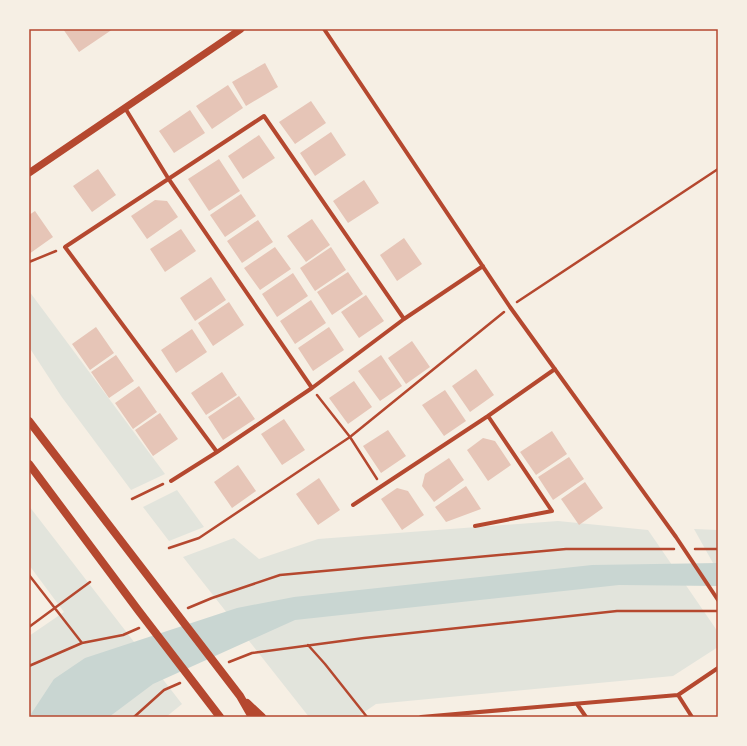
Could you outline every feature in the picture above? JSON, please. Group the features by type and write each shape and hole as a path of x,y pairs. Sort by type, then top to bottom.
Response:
{"main road":[{"path":"29,421 240,696 252,717"},
{"path":"29,464 219,716"},
{"path":"240,696 262,717"}],"street":[{"path":"29,174 240,29"},
{"path":"324,29 510,306 676,537 718,600"},
{"path":"125,108 168,178 312,388"},
{"path":"217,452 65,247 264,116 404,319"},
{"path":"171,481 312,388 404,319 484,266"},
{"path":"353,505 488,416 555,369"},
{"path":"474,526 552,511 488,416"},
{"path":"421,717 678,695 718,668"},
{"path":"678,695 692,717"},
{"path":"577,704 586,717"}],"path":[{"path":"168,548 199,538 350,437 510,306 718,169"},
{"path":"29,262 65,247"},
{"path":"312,388 350,437 381,486"},
{"path":"132,499 171,481"},
{"path":"184,610 212,598 280,575 566,549 678,549"},
{"path":"694,549 718,549"},
{"path":"29,575 82,643"},
{"path":"29,627 90,582"},
{"path":"222,665 252,652 617,610 718,611"},
{"path":"29,666 82,643 123,635 143,626"},
{"path":"308,645 367,717"},
{"path":"134,717 164,690 186,680"}],"shaded area":[{"path":"29,291 165,474 131,490 61,396 29,347"},
{"path":"177,490 204,527 169,541 143,507"},
{"path":"29,506 182,704 166,717 29,717 29,636 64,612 29,565"},
{"path":"558,521 648,530 718,632 718,647 673,676 376,704 357,717 309,717 183,557 234,538 259,559 318,539"},
{"path":"694,529 718,530 718,572"},
{"path":"718,563 718,586 619,585 295,620 153,684 109,717 29,717 54,679 85,658 237,608 294,597 592,565"}],"building":[{"path":"63,29 113,29 79,52"},
{"path":"265,63 278,87 246,106 232,82"},
{"path":"228,85 243,108 212,129 196,106"},
{"path":"311,101 326,123 295,144 279,122"},
{"path":"190,110 205,133 174,153 159,131"},
{"path":"331,132 346,155 315,176 300,153"},
{"path":"259,135 275,158 243,179 228,156"},
{"path":"219,159 240,191 209,211 188,179"},
{"path":"98,169 116,195 92,212 73,186"},
{"path":"364,180 379,203 348,223 333,201"},
{"path":"241,194 256,216 225,237 210,215"},
{"path":"155,200 167,201 178,217 147,239 131,216"},
{"path":"35,211 53,237 29,254 29,215"},
{"path":"312,219 330,245 306,262 287,236"},
{"path":"258,220 273,242 242,263 227,241"},
{"path":"181,229 196,251 165,272 150,249"},
{"path":"404,238 422,264 397,281 380,255"},
{"path":"275,247 291,269 260,290 244,268"},
{"path":"331,247 346,270 315,291 300,268"},
{"path":"348,272 363,294 332,315 317,292"},
{"path":"293,273 308,296 277,317 262,294"},
{"path":"211,277 226,300 195,321 180,298"},
{"path":"366,295 384,321 359,338 341,312"},
{"path":"311,300 326,323 295,344 280,321"},
{"path":"229,302 244,325 213,346 198,323"},
{"path":"96,327 114,353 90,370 72,344"},
{"path":"329,327 344,350 313,371 298,348"},
{"path":"192,329 207,352 176,373 161,350"},
{"path":"412,341 430,367 406,384 388,358"},
{"path":"116,355 134,381 109,398 91,372"},
{"path":"381,355 402,386 380,401 358,371"},
{"path":"476,369 494,395 470,412 452,386"},
{"path":"222,372 237,395 206,415 191,393"},
{"path":"354,381 372,407 348,424 329,398"},
{"path":"139,386 157,412 133,429 115,403"},
{"path":"445,390 466,421 444,436 422,405"},
{"path":"239,396 255,419 223,440 208,417"},
{"path":"160,413 178,439 153,456 135,430"},
{"path":"284,419 305,450 282,465 261,434"},
{"path":"388,430 406,456 381,473 363,446"},
{"path":"552,431 567,454 536,475 520,452"},
{"path":"483,438 495,441 511,465 488,481 467,450"},
{"path":"569,457 584,479 553,500 538,477"},
{"path":"449,458 464,480 434,502 422,486 425,474"},
{"path":"238,465 256,491 232,508 214,482"},
{"path":"319,478 340,510 318,525 296,494"},
{"path":"585,482 603,508 579,525 561,499"},
{"path":"466,486 481,509 446,522 435,507"},
{"path":"397,488 408,491 424,515 402,530 381,499"}]}
